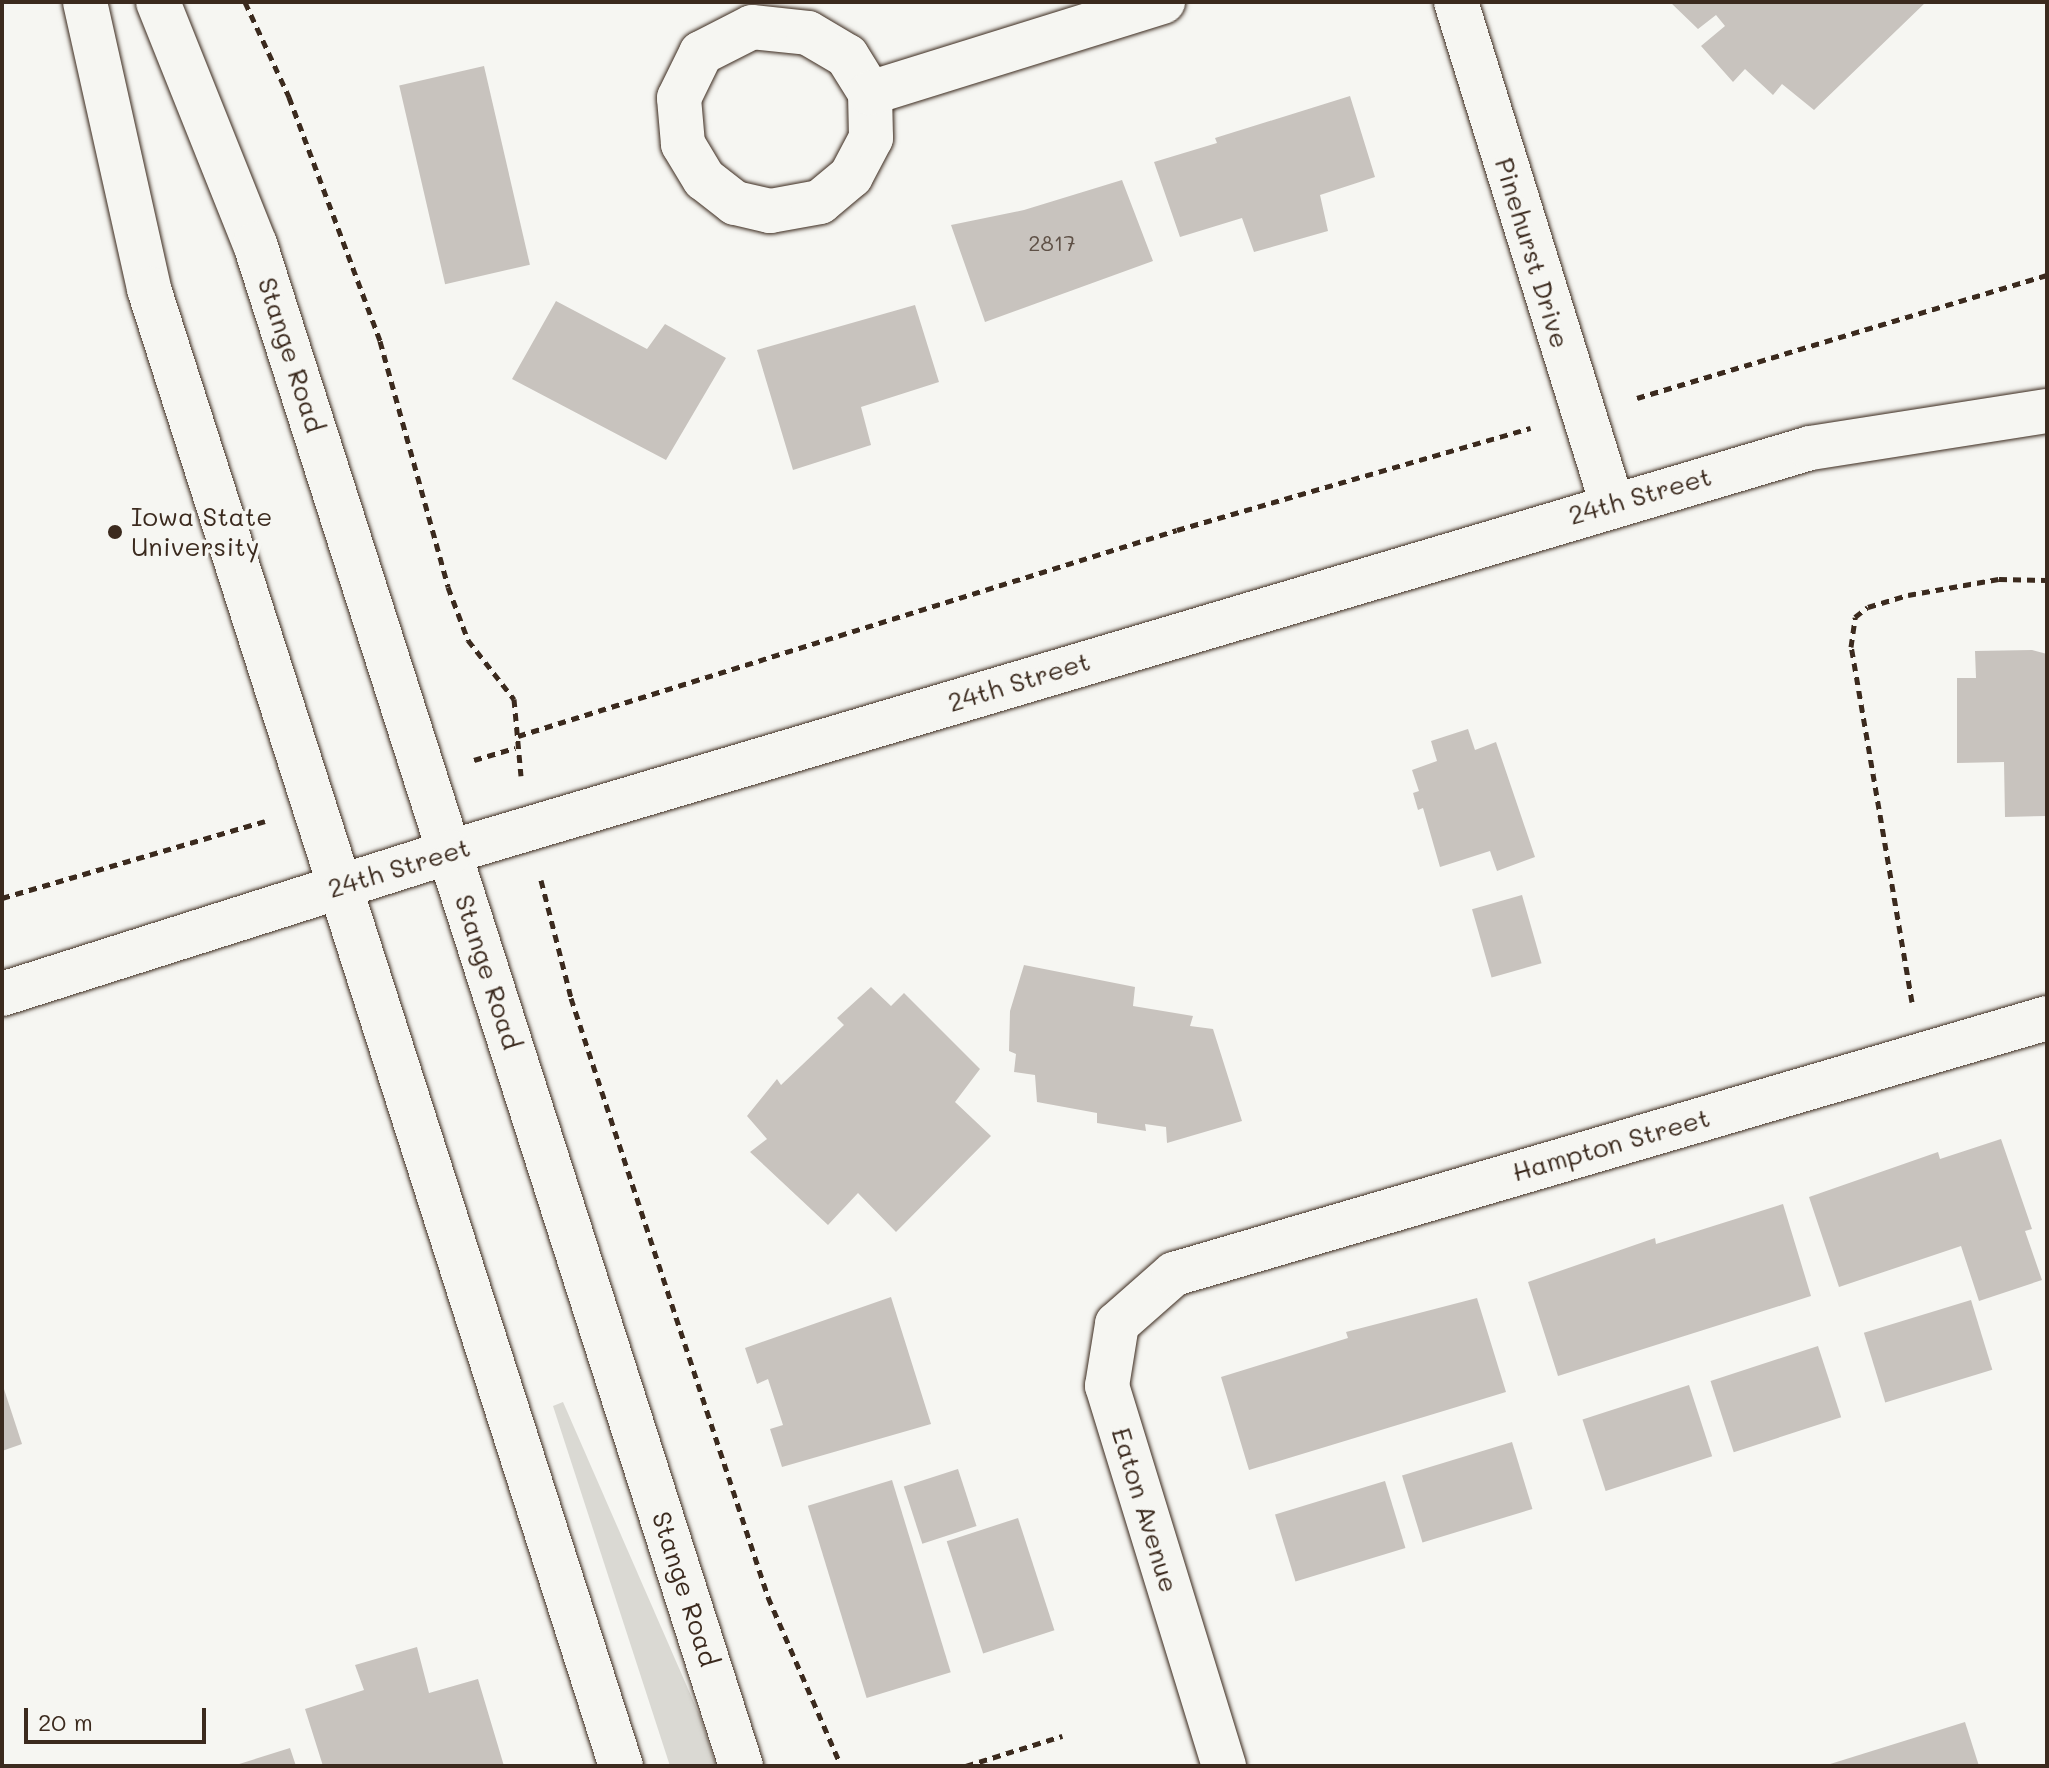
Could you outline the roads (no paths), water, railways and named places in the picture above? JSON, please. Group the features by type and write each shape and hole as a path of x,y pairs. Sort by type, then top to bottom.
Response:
{"street":[{"path":"85,2 149,289 621,1766"},
{"name":"Stange Road","path":"158,2 255,244 741,1766"},
{"path":"870,93 1163,2"},
{"name":"Pinehurst Drive","path":"1456,2 1580,414 1612,504"},
{"path":"752,27 808,33 847,56 870,93 871,138 851,176 820,202 770,211 735,203 704,179 683,144 679,98 701,53 752,27"},
{"name":"24th Street","path":"2,994 450,852 1612,504 1810,448 2047,411"},
{"name":"Hampton Street","path":"1174,1274 2047,1018"},
{"name":"Eaton Avenue","path":"1174,1274 1117,1324 1107,1386 1224,1766"}],"place":[{"name":"Iowa State University","path":"115,532"}]}
